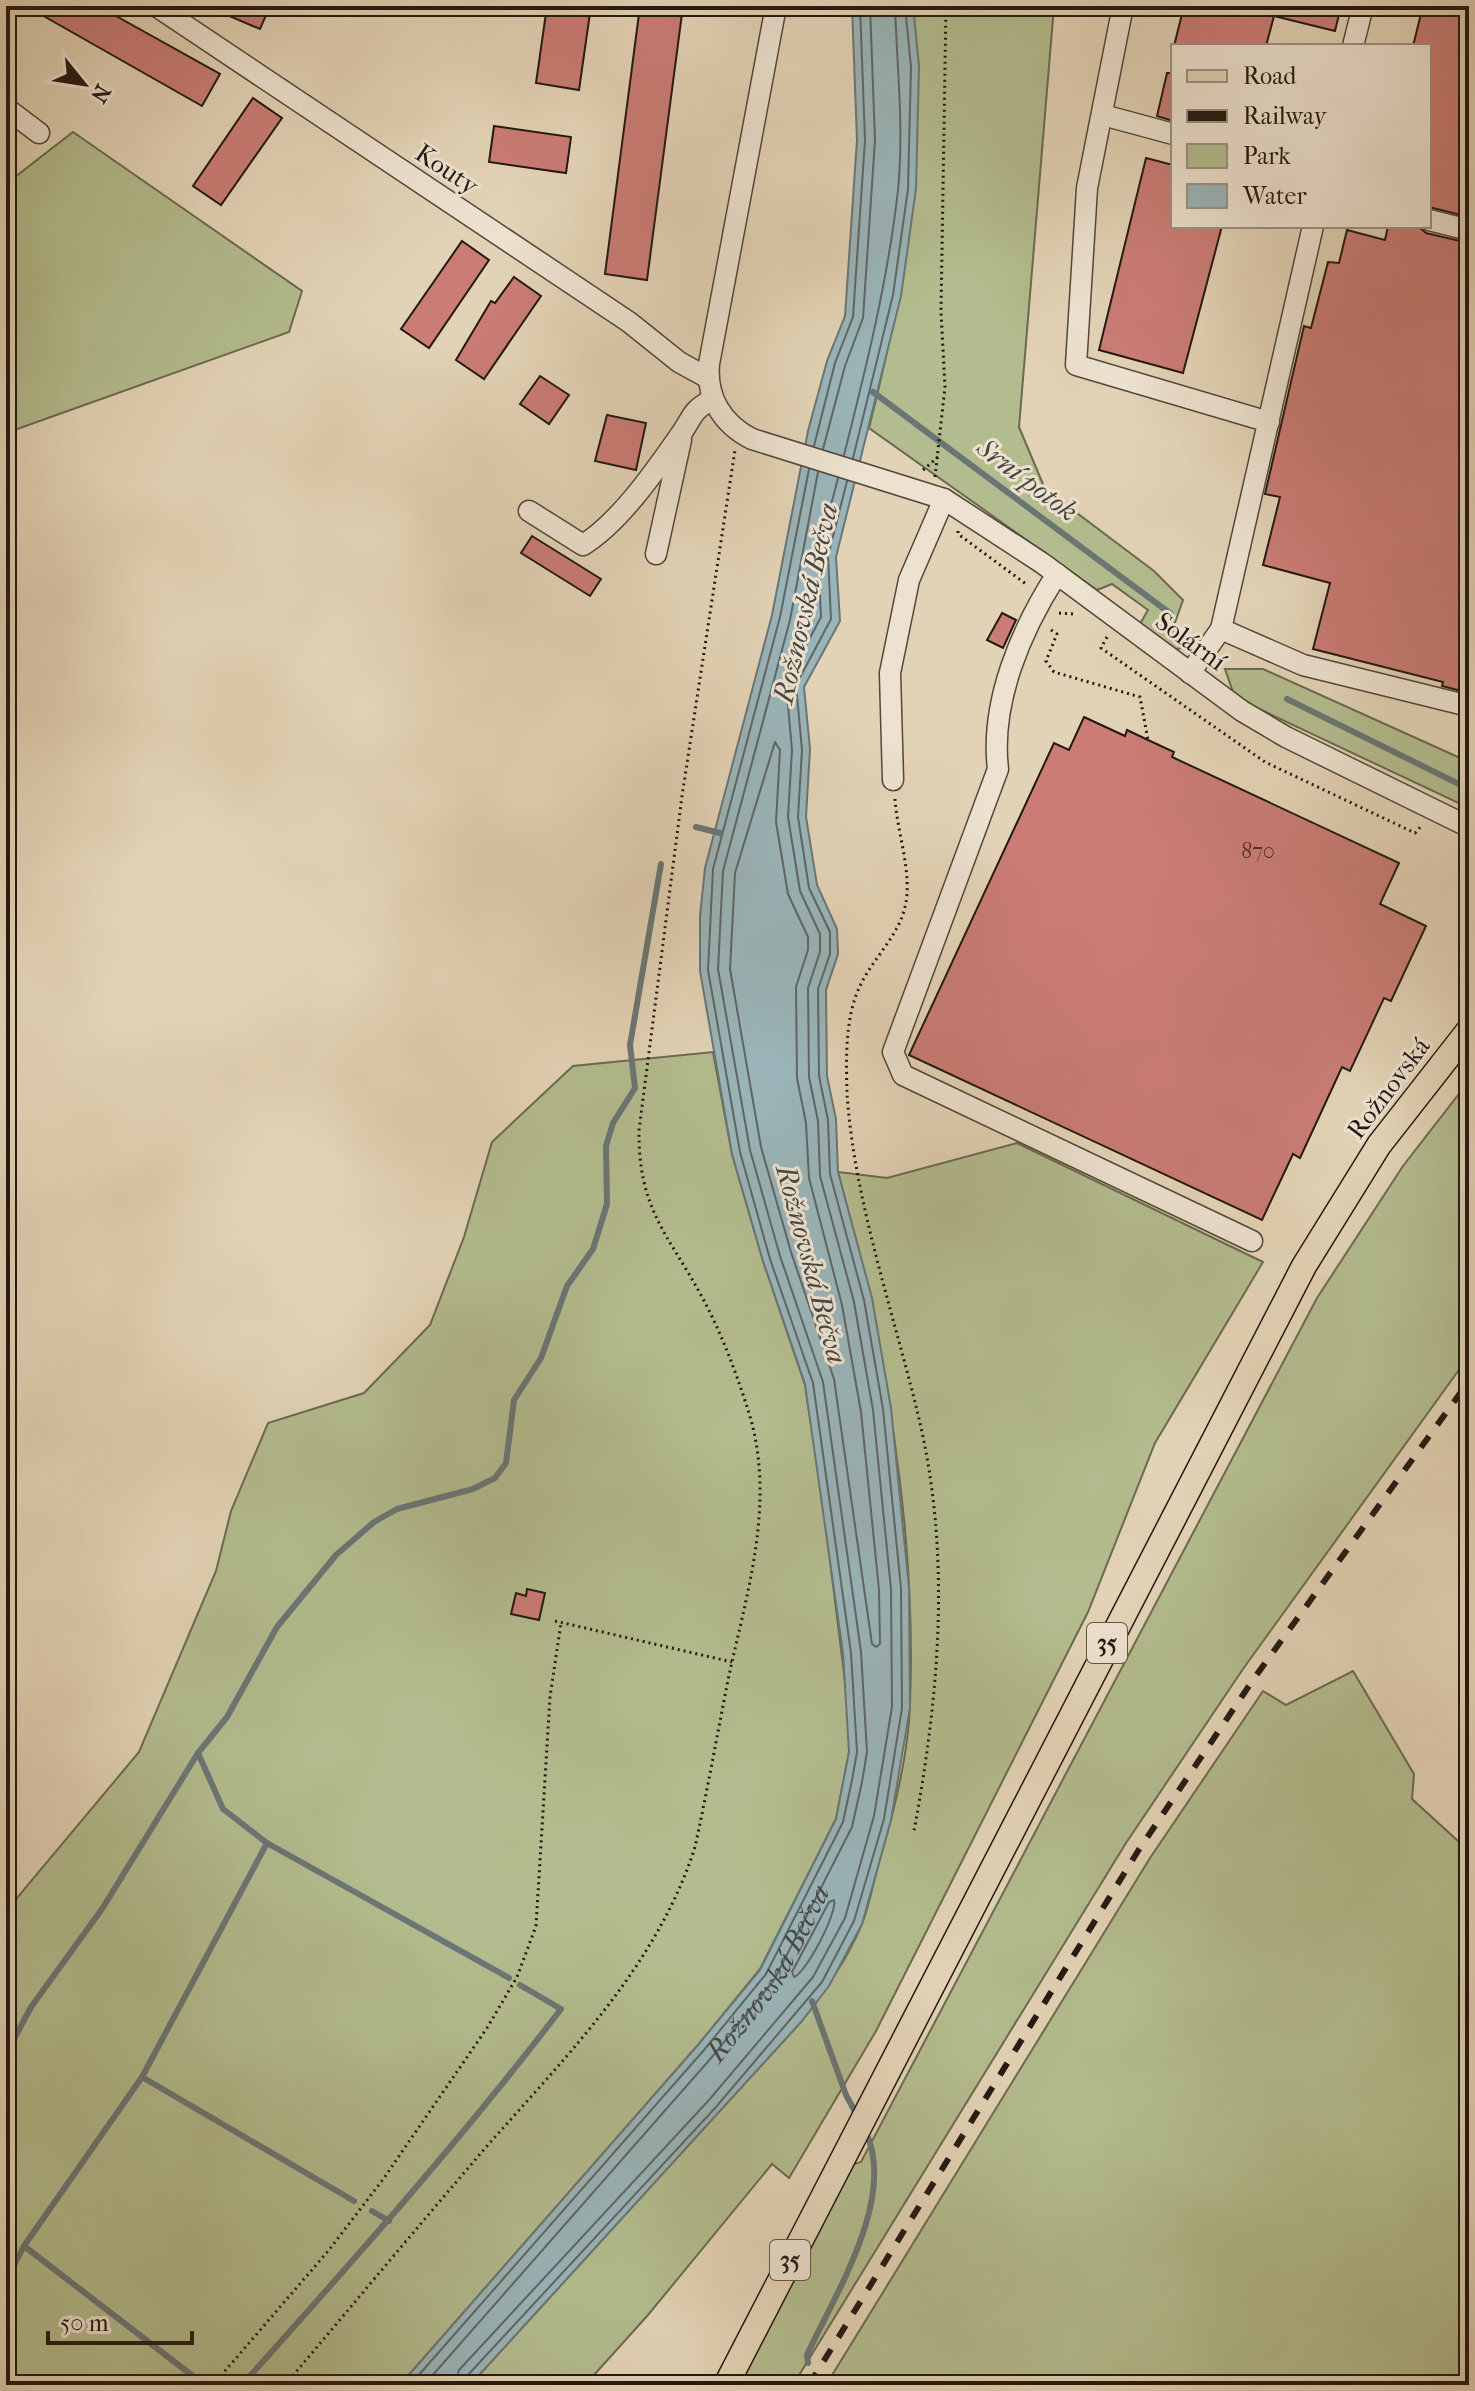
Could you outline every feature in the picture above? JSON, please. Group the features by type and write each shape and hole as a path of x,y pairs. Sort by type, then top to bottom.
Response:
{"main road":[{"name":"Rožnovská","path":"726,2385 1249,1368 1355,1182 1397,1119 1469,1030"}],"street":[{"name":"Kouty","path":"156,6 629,322 688,368 708,378"},
{"path":"744,435 727,421 713,399 708,378 776,6"},
{"path":"1123,6 1087,188 1076,365 1269,422"},
{"path":"1354,44 1363,6"},
{"path":"6,108 39,133"},
{"path":"1103,115 1171,133"},
{"path":"1431,220 1469,230"},
{"path":"1190,673 1221,629 1313,228"},
{"path":"656,554 683,432 693,410 713,399"},
{"path":"529,511 583,545 604,532 683,432"},
{"name":"Solární","path":"744,435 944,499 1057,574 1242,711 1286,737 1469,827"},
{"path":"893,780 890,673 909,580 944,499"},
{"path":"1057,574 1027,625 993,734 998,769 893,1052 903,1075 1252,1241"},
{"path":"1221,629 1303,665 1469,706"}],"path":[{"path":"914,474 938,455 942,426 946,6"},
{"path":"285,2385 475,2161 578,2046 646,1949 683,1885 695,1847 757,1554 759,1486 756,1445 749,1412 713,1319 648,1203 639,1141 647,1051 729,482 733,458 744,435"},
{"path":"959,524 958,534 1043,596"},
{"path":"1051,630 1057,634 1046,661 1054,672 1140,697 1148,740"},
{"path":"893,780 906,905 897,929 878,955 856,998 850,1020 847,1094 857,1164 921,1427 935,1519 940,1597 936,1665 931,1737 914,1831"},
{"path":"555,1621 732,1662"},
{"path":"213,2385 320,2261 384,2178 487,2028 517,1977 536,1926 550,1697 561,1623"}],"green space":[{"path":"913,6 1054,6 1019,427 1045,489 1154,571 1183,600 1172,631 1188,640 1183,648 1176,649 1140,624 1148,610 1112,584 1097,590 869,428 893,323 910,219 917,114"},
{"path":"73,132 302,291 289,332 6,433 6,184"},
{"path":"1225,669 1263,669 1469,762 1469,808 1253,706 1233,692"},
{"path":"713,1052 732,1154 763,1261 805,1385 849,1714 849,1752 836,1819 760,1969 698,2045 400,2385 6,2385 6,1911 139,1752 216,1571 231,1511 268,1423 364,1393 430,1325 464,1237 492,1142 573,1066"},
{"path":"1469,1081 1469,1356 1243,1669 1126,1843 793,2385 739,2385 848,2166 861,2162 1317,1298 1403,1166"},
{"path":"1017,1143 1263,1262 1155,1443 1088,1612 876,2031 789,2178 772,2164 648,2315 585,2385 470,2385 801,2022 834,1975 862,1924 903,1766 909,1725 911,1638 908,1570 894,1436 870,1303 838,1172 887,1178"},
{"path":"1353,1671 1414,1774 1412,1799 1469,1851 1469,2385 826,2385 1150,1858 1263,1691 1286,1705"}],"water":[{"name":"Rožnovská Bečva","path":"852,6 913,6 919,66 916,189 901,296 836,557 840,621 804,687 810,749 806,817 817,885 837,929 838,954 826,990 827,1076 836,1119 838,1172 872,1298 891,1408 909,1588 910,1708 891,1820 862,1924 829,1986 801,2022 470,2385 400,2385 760,1970 836,1819 849,1752 843,1653 805,1384 763,1261 732,1154 700,971 700,916 705,868 772,615 808,431 827,361 845,316 857,140"}],"building":[{"path":"26,6 98,6 220,74 202,106"},
{"path":"206,6 270,6 260,29"},
{"path":"547,6 591,6 579,90 536,83"},
{"path":"640,6 683,6 647,280 605,274"},
{"path":"1184,6 1341,6 1335,31 1274,16 1267,44 1174,44"},
{"path":"1423,6 1469,6 1469,217 1431,208 1431,44 1414,44"},
{"path":"1167,73 1171,73 1171,120 1157,116"},
{"path":"253,98 282,118 221,205 193,186"},
{"path":"494,126 571,137 566,173 489,162"},
{"path":"1146,158 1171,164 1171,228 1221,228 1183,373 1099,350"},
{"path":"1388,228 1420,228 1426,233 1469,243 1469,693 1442,686 1443,682 1313,649 1330,583 1263,565 1280,497 1265,494 1304,326 1311,328 1328,262 1339,263 1347,230 1385,240"},
{"path":"462,241 489,260 429,348 401,329"},
{"path":"514,277 541,296 484,379 456,360 491,301 495,303"},
{"path":"540,376 569,395 549,424 520,404"},
{"path":"607,415 646,423 636,470 595,461"},
{"path":"532,536 601,579 590,596 521,553"},
{"path":"1002,613 1016,620 1003,648 987,640"},
{"path":"1084,717 1125,736 1127,730 1174,752 1172,757 1399,863 1380,904 1426,926 1391,1001 1384,998 1350,1071 1342,1067 1300,1158 1293,1154 1262,1220 909,1055 1054,743 1069,750"},
{"path":"527,1589 545,1593 539,1620 511,1614 516,1593 526,1596"}],"waterway":[{"name":"Srní potok","path":"873,392 1171,614"},
{"name":"Srní potok","path":"1287,699 1469,789"},
{"path":"696,827 720,833"},
{"path":"6,2054 31,2007 102,1909 198,1753 227,1717 277,1627 336,1555 374,1522 397,1509 473,1489 495,1478 506,1463 514,1400 541,1358 567,1286 593,1249 607,1204 606,1146 613,1123 635,1088 630,1045 661,864"},
{"path":"198,1753 223,1809 267,1843 509,1978"},
{"path":"6,2281 24,2246 142,2077 267,1843"},
{"path":"242,2385 445,2153 561,2009 520,1985"},
{"path":"812,2001 846,2095 858,2117"},
{"path":"142,2077 354,2201"},
{"path":"808,2363 807,2355 846,2275 869,2215 874,2185 873,2156 865,2130"},
{"path":"372,2211 389,2221"},
{"path":"24,2246 198,2380"}],"railway":[{"path":"809,2385 1138,1851 1255,1677 1469,1381"}]}
